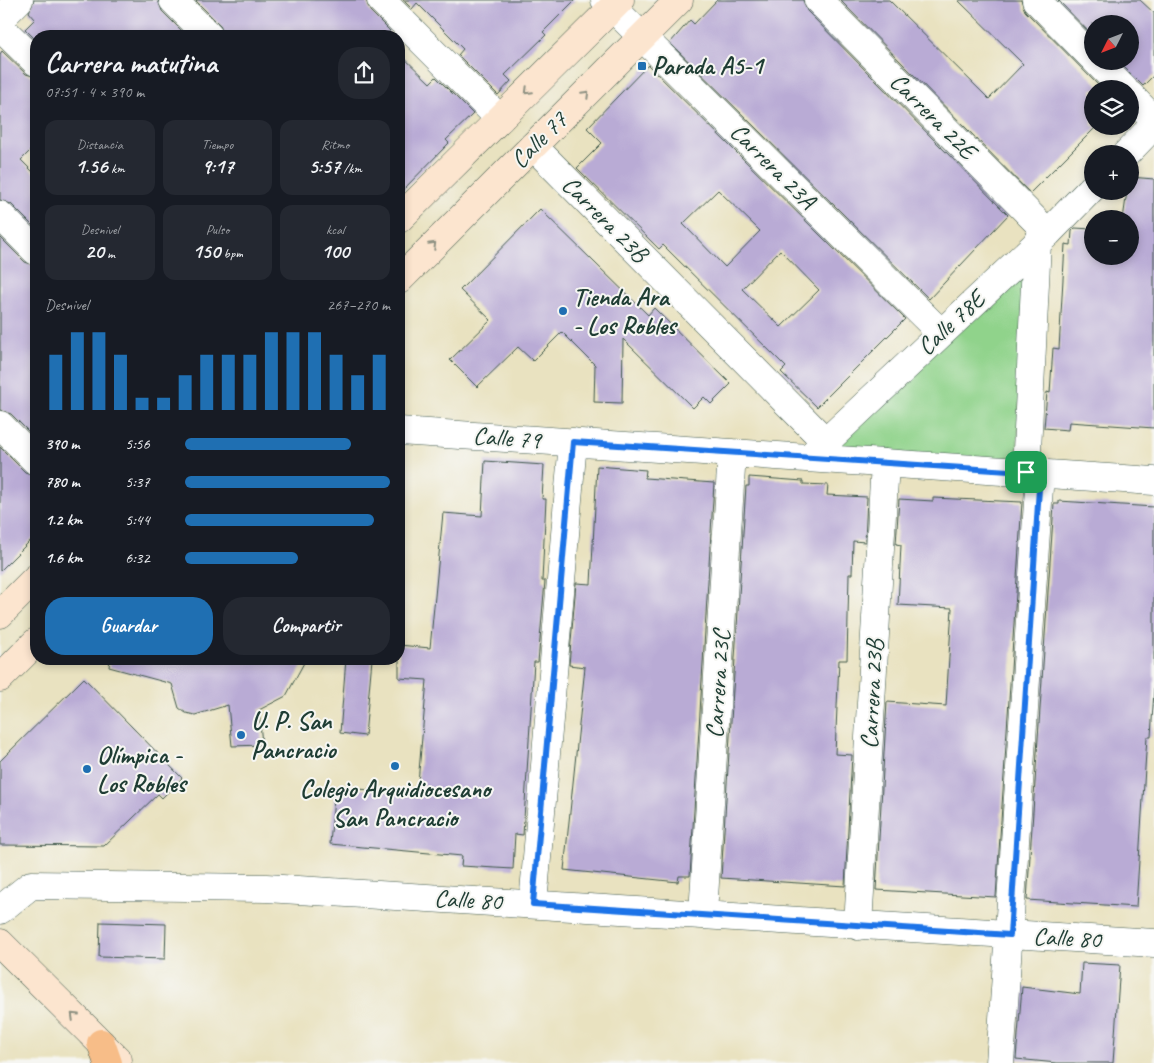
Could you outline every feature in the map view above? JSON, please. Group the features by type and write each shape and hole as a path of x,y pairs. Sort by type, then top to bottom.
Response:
{"street":[{"path":"0,18 19,0"},
{"path":"173,0 203,30"},
{"path":"381,0 500,119"},
{"name":"Calle 77","path":"405,274 679,0"},
{"name":"Carrera 22E","path":"818,0 1043,237"},
{"path":"1036,0 1084,49"},
{"name":"Calle 77","path":"405,213 500,119 612,2"},
{"name":"Carrera 23A","path":"612,2 642,37 940,332"},
{"path":"0,27 30,56"},
{"path":"1105,70 1115,80"},
{"path":"1139,104 1154,120"},
{"path":"1135,145 1154,126"},
{"name":"Carrera 23B","path":"533,146 817,450"},
{"name":"Calle 78E","path":"817,450 1084,196"},
{"path":"0,215 30,245"},
{"path":"1000,1063 1010,935 1043,237"},
{"path":"0,425 30,455"},
{"name":"Calle 79","path":"405,431 732,453 817,450 885,463 1154,481"},
{"path":"533,904 573,442"},
{"name":"Carrera 23C","path":"703,914 732,453"},
{"name":"Carrera 23B","path":"858,926 885,463"},
{"path":"0,614 30,584"},
{"path":"0,678 30,648"},
{"name":"Calle 80","path":"0,910 31,885 266,888 1154,943"},
{"path":"0,944 105,1053 121,1063"}],"green space":[{"path":"1025,263 1017,466 830,447"}],"building":[{"path":"34,0 158,0 162,11 181,30 30,30 30,34 25,29 35,19 29,12"},
{"path":"195,0 366,0 370,11 389,30 222,30 220,25"},
{"path":"403,0 575,0 543,32 546,35 505,75 511,81 498,95 458,55 463,49 417,3 412,9"},
{"path":"717,0 803,0 807,11 1008,215 929,299 670,43 690,20 694,24"},
{"path":"840,0 889,0 989,99 1023,64 958,0 1021,0 1025,11 1093,80 1084,80 1084,135 1088,135 1030,193"},
{"path":"1058,0 1140,0 1154,13 1154,75 1143,86 1127,70 1139,70 1139,15 1084,15 1084,27"},
{"path":"2,51 26,74 30,75 30,151 21,160 30,169 30,223 11,204 0,200 0,54"},
{"path":"405,59 430,83 436,77 473,114 446,140 449,143 405,188"},
{"path":"648,65 905,319 817,407 781,372 786,367 663,245 659,249 577,168 602,143 587,128","holes":["718,190 760,231 725,267 683,224","780,250 819,290 781,327 742,289"]},
{"path":"1139,178 1154,179 1154,428 1069,422 1068,430 1044,428 1047,392 1050,393 1053,348 1059,349 1065,244 1071,245 1072,231 1075,228 1084,229 1084,265 1139,265 1139,210 1124,210 1126,200 1139,200"},
{"name":"Tienda Ara - Los Robles","path":"540,209 648,315 654,308 731,384 711,404 704,397 693,408 623,339 622,403 594,402 595,365 562,332 533,361 518,347 477,387 450,360 491,320 460,290"},
{"path":"0,237 25,262 30,264 30,433 11,414 0,410"},
{"path":"0,447 25,472 30,474 30,541 0,571"},
{"path":"485,461 544,465 542,499 546,499 542,581 545,581 538,662 534,662 523,835 515,834 513,869 461,866 462,856 330,844 335,787 417,794 427,680 399,678 399,665 405,665 405,646 430,648 443,513 482,516"},
{"path":"597,466 646,470 645,478 714,483 690,876 679,876 678,882 564,870 585,667 569,665 576,583 591,584"},
{"path":"749,477 803,481 803,484 828,485 827,495 867,497 865,542 853,541 852,574 849,574 847,660 839,660 835,754 852,755 845,886 721,878 746,486 749,486"},
{"path":"933,498 1022,502 996,897 876,890 887,702 946,706 952,608 898,605 901,545 896,544 899,499 933,501"},
{"path":"1059,501 1154,507 1154,689 1151,737 1147,737 1136,907 1027,900 1054,504 1059,504"},
{"path":"109,665 303,665 286,696 259,710 262,745 232,746 228,705 195,715 186,713 179,708 172,684 109,667"},
{"path":"346,665 371,665 365,736 340,733"},
{"name":"Olímpica - Los Robles","path":"84,678 182,778 162,798 158,794 104,846 0,845 0,761"},
{"path":"100,922 166,924 165,959 99,957"},
{"path":"1082,963 1120,965 1113,1063 1057,1063 1016,1059 1022,987 1080,994"}],"place":[{"name":"Parada A5-1","path":"642,66"},
{"name":"Tienda Ara - Los Robles","path":"563,311"},
{"name":"U. P. San Pancracio","path":"241,735"},
{"name":"Colegio Arquidiocesano San Pancracio","path":"395,766"},
{"name":"Olímpica - Los Robles","path":"87,769"}],"route":[{"path":"573,442 1026,472 1040,473 1010,935 533,904 573,442"}]}
